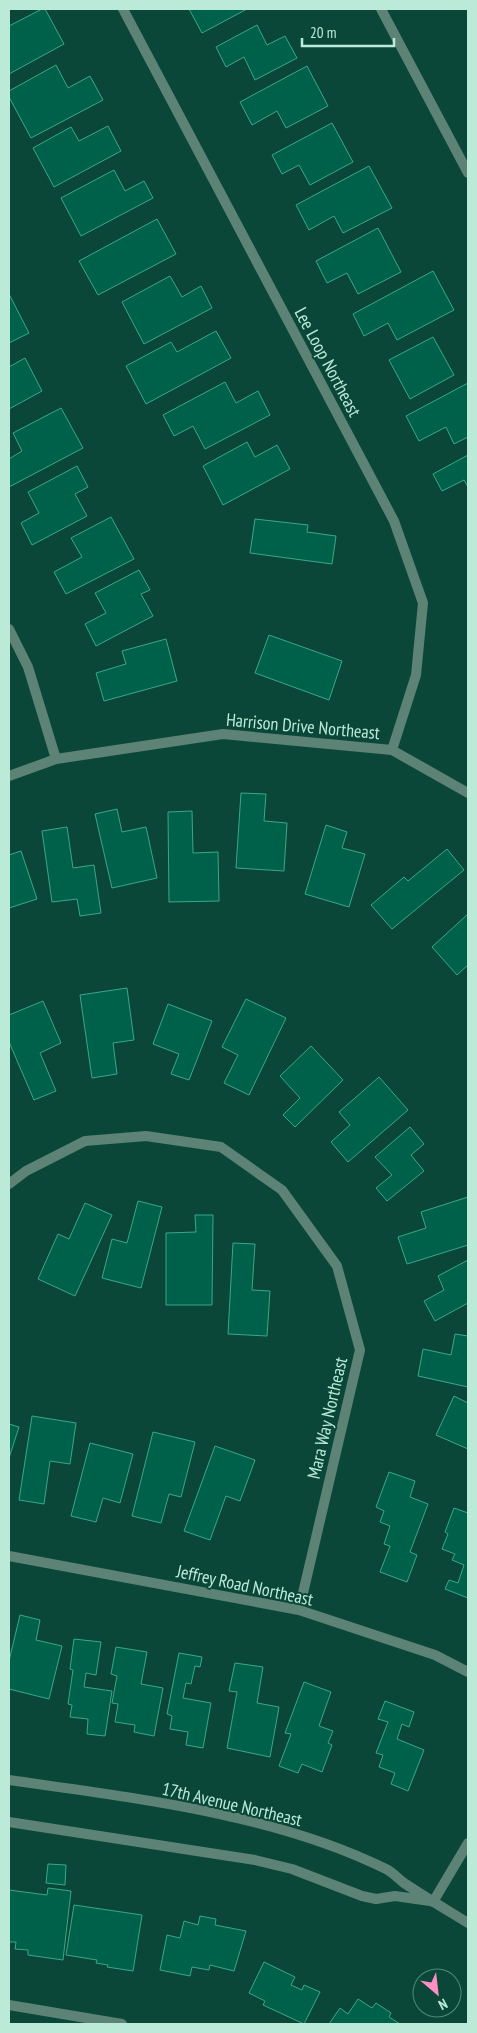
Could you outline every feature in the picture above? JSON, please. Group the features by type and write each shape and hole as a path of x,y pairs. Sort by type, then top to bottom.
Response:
{"street":[{"name":"Lee Loop Northeast","path":"123,9 394,521 423,603 416,675 392,750"},
{"path":"381,9 468,173"},
{"path":"9,629 28,667 56,759"},
{"name":"Harrison Drive Northeast","path":"9,776 56,759 223,734 392,750 468,793"},
{"name":"Mara Way Northeast","path":"9,1184 26,1171 85,1141 146,1136 221,1146 282,1190 337,1266 360,1350 299,1610"},
{"name":"Jeffrey Road Northeast","path":"9,1556 299,1610 435,1655 468,1672"},
{"name":"17th Avenue Northeast","path":"9,1780 174,1806 292,1833 355,1855 388,1870 433,1902 468,1923"},
{"name":"17th Avenue Northeast","path":"9,1822 255,1860 292,1869 362,1896 376,1899 395,1896 433,1902"},
{"path":"433,1902 468,1843"},
{"path":"9,2005 122,2024"}],"building":[{"path":"45,9 64,44 9,74 9,26"},
{"path":"189,9 247,9 202,33"},
{"path":"257,25 267,45 285,36 297,58 255,80 244,57 226,67 216,47"},
{"path":"56,65 68,88 90,76 103,100 31,138 9,97 9,91"},
{"path":"307,66 328,106 286,128 277,111 252,125 240,102"},
{"path":"332,123 353,162 310,185 299,165 282,174 272,155"},
{"path":"108,126 121,151 54,187 33,148 71,127 79,141"},
{"path":"369,166 392,208 343,233 334,216 309,230 296,205"},
{"path":"114,170 125,191 144,181 153,198 81,236 61,198"},
{"path":"157,219 176,254 98,295 79,261"},
{"path":"378,228 401,272 358,294 347,273 327,283 316,261"},
{"path":"433,271 454,310 397,340 388,323 364,336 353,314"},
{"path":"170,276 182,297 201,286 212,308 144,344 122,302"},
{"path":"9,294 29,333 9,343"},
{"path":"216,331 231,358 146,404 126,366 171,342 177,352"},
{"path":"433,337 454,375 410,399 389,360"},
{"path":"25,358 42,391 9,409 9,367"},
{"path":"225,382 236,403 258,391 270,415 205,449 193,426 174,436 163,415"},
{"path":"468,383 468,437 454,444 446,427 419,441 406,416"},
{"path":"61,408 83,448 9,487 9,459 22,451 13,433"},
{"path":"247,442 255,457 277,445 290,469 223,505 203,466"},
{"path":"468,455 468,487 464,480 442,491 433,474"},
{"path":"77,466 88,487 75,494 87,516 32,545 21,523 39,513 28,492"},
{"path":"111,517 134,559 66,594 54,572 82,557 71,538"},
{"path":"255,519 308,525 307,532 336,536 332,564 250,553"},
{"path":"139,570 150,590 141,594 153,616 96,646 85,624 106,613 95,593"},
{"path":"269,635 342,661 329,700 255,673"},
{"path":"166,639 177,681 104,701 96,673 126,664 122,651"},
{"path":"241,793 266,794 264,821 287,823 284,871 236,868"},
{"path":"117,809 122,832 146,827 157,878 112,888 95,814"},
{"path":"192,811 193,853 218,852 219,901 169,902 168,812"},
{"path":"326,825 347,832 342,848 365,854 349,907 305,894"},
{"path":"67,827 73,868 94,865 101,913 80,916 77,899 52,902 42,831"},
{"path":"447,849 464,870 392,929 371,905 404,877 408,881"},
{"path":"21,851 37,899 9,908 9,855"},
{"path":"468,914 468,965 457,975 432,947"},
{"path":"127,988 134,1040 113,1043 117,1074 92,1078 80,995"},
{"path":"246,999 286,1018 249,1095 224,1083 238,1055 222,1047"},
{"path":"43,1001 61,1043 40,1053 56,1091 34,1100 9,1042 9,1015"},
{"path":"168,1004 212,1021 189,1080 171,1074 179,1054 153,1044"},
{"path":"311,1046 343,1080 295,1127 283,1115 300,1098 280,1076"},
{"path":"379,1077 408,1110 348,1162 331,1142 350,1125 339,1112"},
{"path":"410,1127 424,1144 411,1155 424,1171 387,1201 376,1188 392,1175 375,1157"},
{"path":"468,1197 468,1245 407,1264 398,1237 426,1228 421,1212"},
{"path":"138,1201 162,1207 141,1288 102,1278 112,1239 127,1243"},
{"path":"85,1203 112,1215 75,1296 38,1279 58,1234 69,1239"},
{"path":"195,1215 213,1215 212,1305 166,1305 166,1233 196,1232"},
{"path":"233,1243 255,1244 252,1290 270,1291 267,1336 228,1334"},
{"path":"468,1260 468,1303 435,1321 424,1301 444,1290 438,1276"},
{"path":"455,1334 468,1336 468,1387 418,1376 423,1349 451,1355"},
{"path":"454,1396 468,1403 468,1449 436,1435"},
{"path":"32,1416 76,1423 70,1464 50,1461 44,1504 19,1500"},
{"path":"9,1424 19,1427 9,1458"},
{"path":"153,1432 195,1442 181,1497 169,1494 161,1523 132,1516"},
{"path":"90,1443 133,1454 120,1503 103,1498 96,1522 71,1516"},
{"path":"215,1446 255,1460 240,1501 226,1496 210,1540 184,1531"},
{"path":"389,1472 415,1481 410,1497 428,1504 410,1552 417,1555 407,1582 380,1572 390,1546 384,1544 390,1526 380,1522 384,1511 376,1507"},
{"path":"454,1508 468,1513 468,1598 445,1589 449,1580 458,1583 464,1565 452,1560 455,1554 442,1549 448,1534 445,1532"},
{"path":"20,1615 40,1620 36,1640 62,1646 49,1699 9,1689 9,1661"},
{"path":"74,1639 101,1642 96,1675 86,1673 84,1687 112,1691 105,1736 87,1734 88,1719 70,1717 72,1705 68,1704 73,1670 70,1669"},
{"path":"116,1647 147,1652 141,1684 163,1688 154,1736 134,1732 135,1725 115,1722 118,1704 112,1703 117,1676 111,1674"},
{"path":"179,1653 202,1657 200,1667 195,1666 191,1684 186,1683 183,1698 211,1703 203,1748 186,1745 188,1732 170,1729 172,1716 167,1714"},
{"path":"235,1663 263,1667 257,1703 279,1707 270,1757 227,1748 237,1692 229,1691"},
{"path":"304,1682 331,1692 319,1726 333,1731 328,1743 332,1745 322,1772 302,1764 298,1773 279,1766 291,1734 285,1733"},
{"path":"385,1701 414,1712 409,1727 402,1724 397,1739 424,1750 408,1791 391,1784 395,1773 379,1767 383,1755 376,1753 388,1722 378,1719"},
{"path":"48,1864 66,1865 65,1885 46,1883"},
{"path":"48,1888 71,1891 63,1960 28,1955 28,1950 15,1949 16,1942 9,1942 9,1890 47,1895"},
{"path":"74,1905 142,1915 133,1971 107,1967 108,1965 96,1963 97,1960 66,1955"},
{"path":"200,1916 216,1919 215,1925 246,1931 234,1971 210,1965 209,1970 192,1967 190,1976 160,1970 167,1935 180,1938 184,1921 198,1925"},
{"path":"264,1962 295,1977 291,1985 302,1990 304,1985 320,1992 304,2024 263,2005 265,2001 249,1993"},
{"path":"358,1999 372,2008 376,2003 391,2013 389,2017 400,2024 329,2024 340,2008 348,2014"}]}
